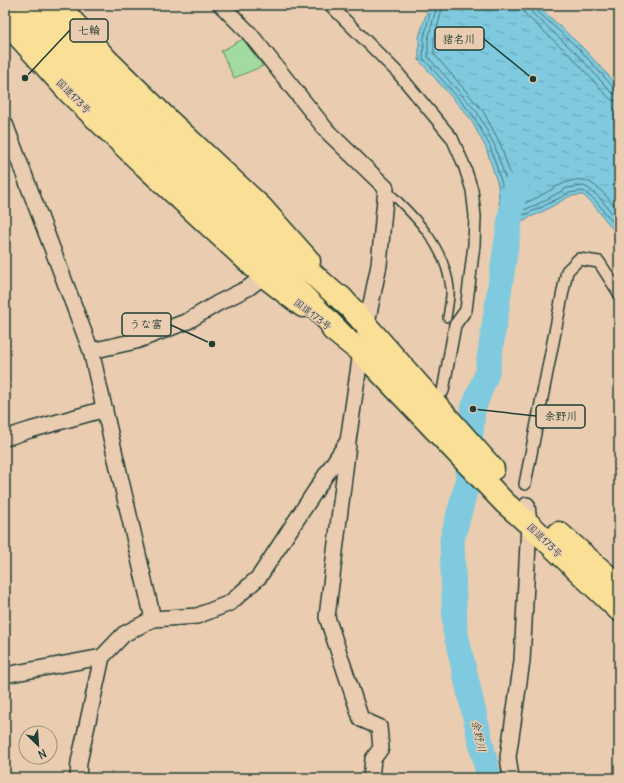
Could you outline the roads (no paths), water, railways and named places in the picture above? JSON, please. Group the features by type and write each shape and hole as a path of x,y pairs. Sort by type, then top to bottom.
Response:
{"highway":[{"path":"11,5 67,67 251,220 360,318"},
{"path":"37,5 83,56 148,134 355,346"},
{"name":"国道173号","path":"58,5 112,65 262,208 360,318 444,426"},
{"name":"国道173号","path":"8,30 145,166 264,276 355,346 444,426 514,492 528,514 619,610"},
{"name":"国道173号","path":"528,514 619,586"}],"street":[{"path":"221,5 249,33 328,132 386,188 379,265 360,318 355,346 348,441 327,617 361,719 379,727 381,748 373,758 371,778"},
{"path":"330,5 397,72 452,138 464,165 472,190 475,216 474,238 466,310 455,325 443,391"},
{"path":"5,124 91,351 153,619"},
{"path":"514,492 567,271 580,259 599,262 619,293"},
{"path":"91,351 136,341 188,321 218,303 248,288 264,276"},
{"path":"5,438 105,409"},
{"path":"78,778 79,762 102,657 124,634 153,619 197,616 230,603 236,598 259,577 348,441"},
{"path":"512,778 508,757 522,661 528,514"},
{"path":"5,675 102,657"}],"lane":[{"path":"386,188 409,210 432,238 445,267 450,289 447,318"}],"water":[{"path":"429,5 537,5 582,47 619,87 619,237 593,204 583,195 570,196 542,212 519,222 500,216 498,185 486,148 470,118 419,60 419,37"}],"waterway":[{"name":"余野川","path":"489,778 455,630 452,540 467,484 473,409 487,373 515,186"}],"place":[{"name":"七輪","path":"25,78"},
{"name":"猪名川","path":"533,79"},
{"name":"うな富","path":"212,344"},
{"name":"余野川","path":"473,409"}]}
